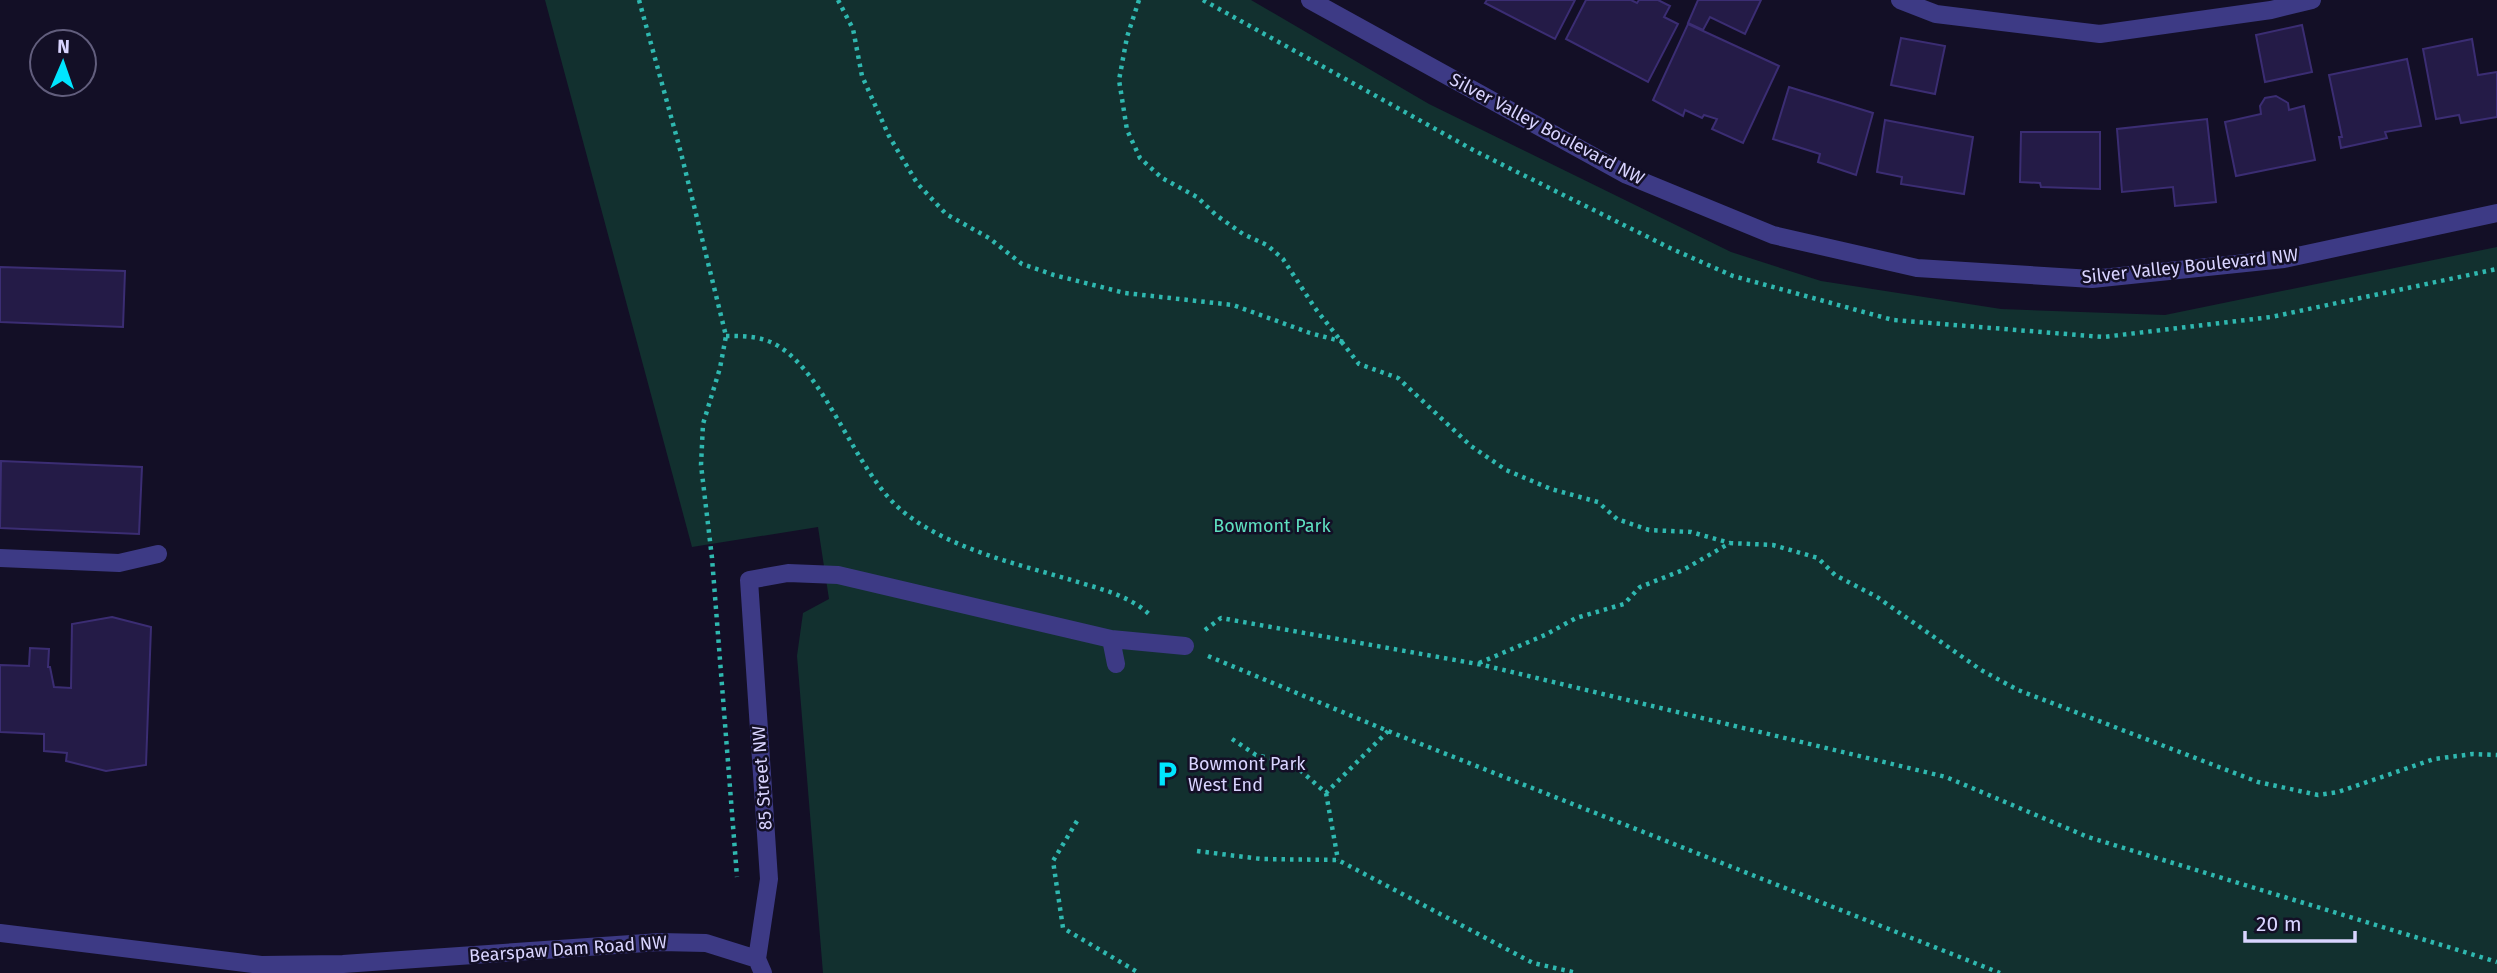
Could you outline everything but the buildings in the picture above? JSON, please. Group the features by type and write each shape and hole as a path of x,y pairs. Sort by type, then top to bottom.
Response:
{"street":[{"name":"Silver Valley Boulevard NW","path":"1310,0 1628,175 1773,235 1917,268 2092,279 2284,259 2497,213"},
{"path":"1900,0 1936,14 2100,34 2271,10 2312,0"},
{"path":"0,558 119,563 158,554"},
{"name":"85 Street NW","path":"760,966 769,879 748,580 788,573 838,575 1111,639"},
{"path":"1116,664 1111,639 1185,646"},
{"name":"Bearspaw Dam Road NW","path":"0,933 261,965 343,964 660,942 706,943 760,966"}],"path":[{"path":"639,0 681,153 726,335 720,368 703,424 701,465 712,558 737,877"},
{"path":"838,0 853,29 862,76 889,136 917,183 946,214 989,238 1022,264 1054,275 1125,293 1233,304 1310,333 1345,342"},
{"path":"1139,0 1127,37 1119,80 1126,130 1140,158 1162,178 1197,197 1216,215 1243,234 1267,245 1283,259 1315,308 1345,342 1359,364 1398,379 1471,446 1506,470 1550,488 1598,502 1617,519 1649,530 1691,532 1740,545 1773,545 1818,558 1835,575 1877,597 1981,670 2018,690 2258,782 2318,795 2338,792 2434,759 2473,754 2497,755"},
{"path":"726,335 770,341 806,371 882,490 905,513 944,538 999,559 1115,593 1144,610 1185,646 1388,731 2000,973"},
{"path":"1477,664 1502,651 1545,635 1576,618 1624,604 1640,587 1683,570 1730,543"},
{"path":"1185,646 1221,618 1477,664 1946,777 2088,837 2497,962"},
{"path":"1326,793 1388,731"},
{"path":"1232,739 1256,755 1292,763 1326,793 1338,860"},
{"path":"1077,821 1054,861 1063,928 1139,973"},
{"path":"1197,851 1261,859 1338,860 1533,963 1577,973"}],"green space":[{"name":"Bowmont Park","path":"545,0 1251,0 1429,104 1731,252 1821,281 2001,309 2165,315 2497,247 2497,973 823,973 797,656 803,613 829,599 818,527 692,547"}],"place":[{"name":"Bowmont Park West End","path":"1167,774"}]}
